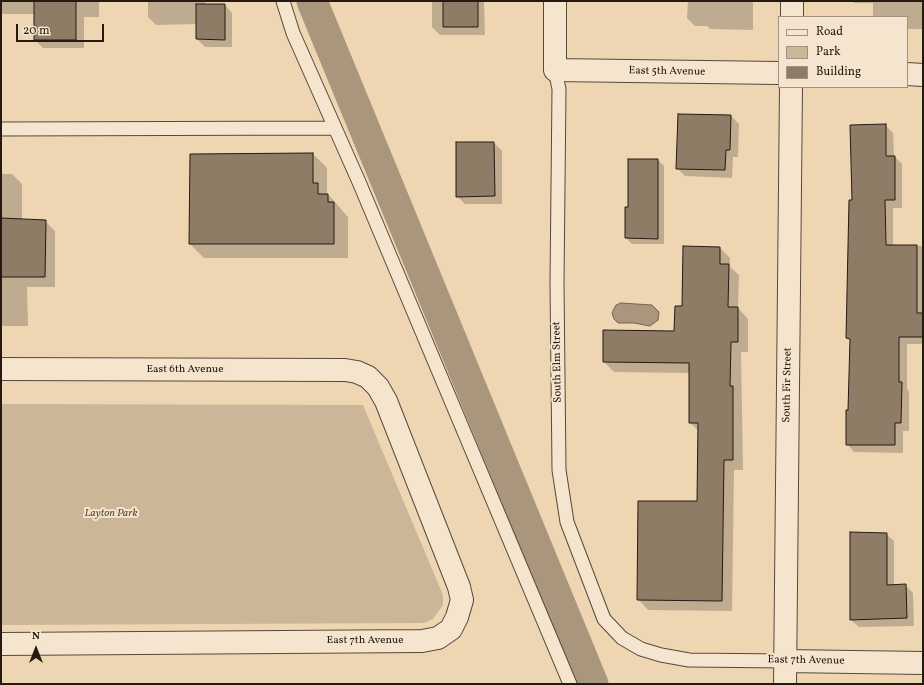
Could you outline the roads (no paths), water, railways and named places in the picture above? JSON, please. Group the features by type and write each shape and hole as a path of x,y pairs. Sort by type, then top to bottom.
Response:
{"street":[{"name":"South Elm Street","path":"555,1 555,70"},
{"path":"792,1 792,16"},
{"name":"East 5th Avenue","path":"555,70 778,73"},
{"path":"908,74 923,75"},
{"name":"South Fir Street","path":"785,684 791,88"},
{"name":"East 6th Avenue","path":"1,369 345,370 357,372 368,377"},
{"name":"East 7th Avenue","path":"1,644 422,641 438,638 451,629 457,617 462,600 459,587 386,401 378,387 368,377"},
{"name":"East 7th Avenue","path":"785,661 923,663"}],"lane":[{"path":"283,1 292,33 335,128 570,684"},
{"name":"South Elm Street","path":"555,70 559,89 557,283 559,470 567,522 604,620 622,638 641,649 661,655 689,660"},
{"path":"1,129 335,128"},
{"name":"East 7th Avenue","path":"689,660 785,661"}],"waterway":[{"path":"312,1 593,684"}],"park label":[{"name":"Layton Park","path":"111,514"}]}
